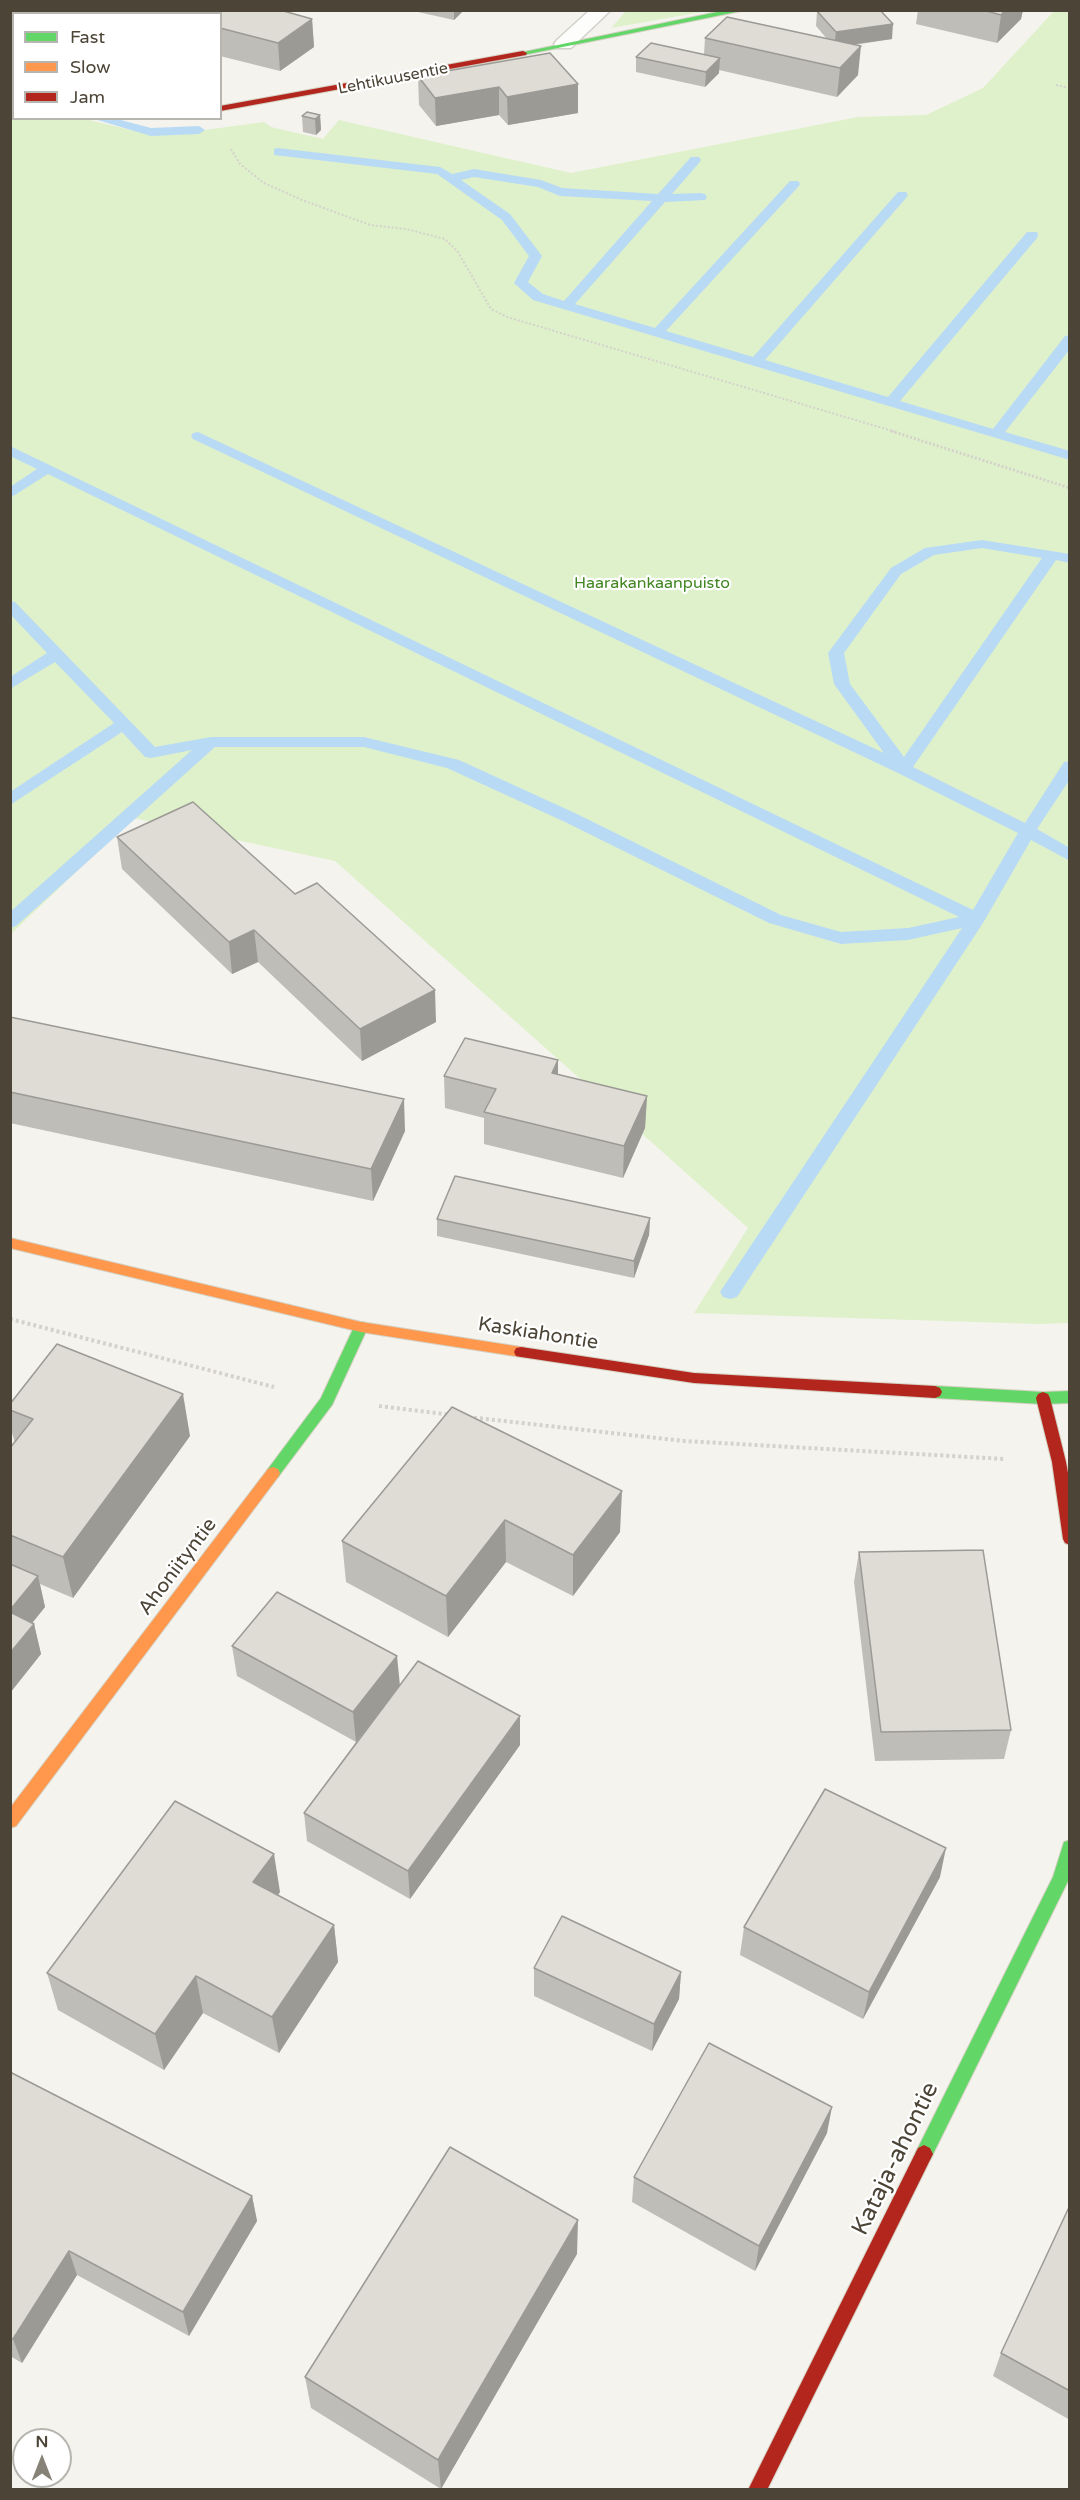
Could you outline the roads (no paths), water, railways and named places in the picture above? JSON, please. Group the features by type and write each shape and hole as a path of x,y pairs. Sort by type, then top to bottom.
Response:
{"street":[{"name":"Lehtikuusentie","path":"564,44 602,10"},
{"name":"Lehtikuusentie","path":"222,109 421,74 564,44 729,15 742,10"},
{"name":"Kaskiahontie","path":"10,1243 361,1327 694,1378 1043,1398 1070,1397"},
{"name":"Ahoniityntie","path":"10,1821 327,1401 361,1327"},
{"path":"1043,1398 1059,1462 1070,1539"},
{"name":"Kataja-ahontie","path":"757,2490 1061,1878 1070,1847"}],"waterway":[{"path":"105,120 151,132 199,130"},
{"path":"278,152 440,171 506,217 536,256 521,283 538,297 996,434"},
{"path":"661,198 695,160"},
{"path":"451,178 474,173 541,184 560,192 661,198"},
{"path":"658,332 794,184"},
{"path":"756,362 902,195"},
{"path":"661,198 701,197"},
{"path":"567,305 661,198"},
{"path":"891,402 1032,235"},
{"path":"996,434 1070,339"},
{"path":"996,434 1070,456"},
{"path":"198,436 904,769"},
{"path":"10,450 977,919"},
{"path":"10,494 47,468"},
{"path":"904,769 842,684 836,653 896,571 930,551 982,544 1052,555"},
{"path":"904,769 1052,555"},
{"path":"1052,555 1070,559"},
{"path":"10,605 57,654"},
{"path":"10,684 57,654"},
{"path":"57,654 124,724"},
{"path":"10,800 124,724"},
{"path":"124,724 151,753 211,742"},
{"path":"10,922 211,742"},
{"path":"211,742 364,742 453,764 571,818 775,919 841,938 908,934 977,919"},
{"path":"1028,831 1070,766"},
{"path":"904,769 1028,831"},
{"path":"977,919 1028,831"},
{"path":"1028,831 1070,856"},
{"path":"730,1292 977,919"}],"park label":[{"name":"Haarakankaanpuisto","path":"652,584"}]}
